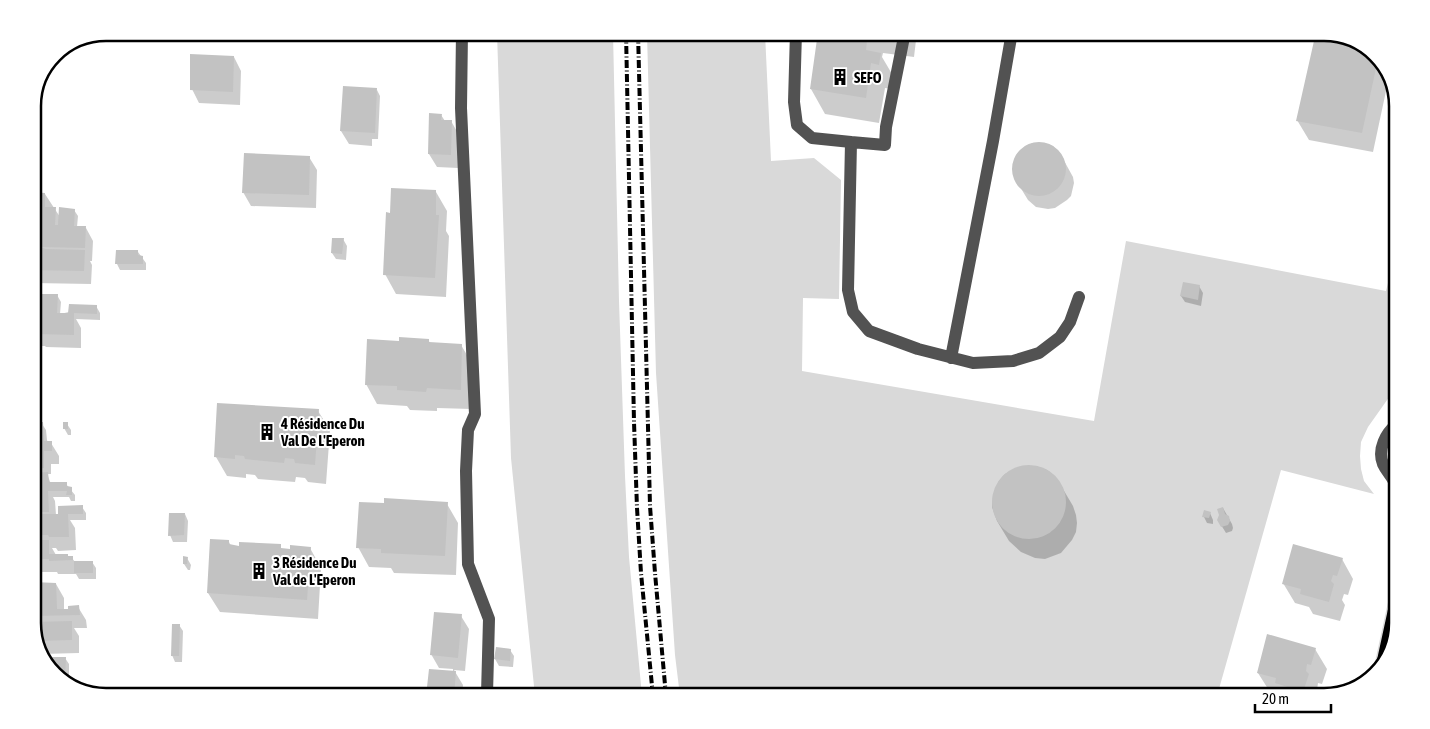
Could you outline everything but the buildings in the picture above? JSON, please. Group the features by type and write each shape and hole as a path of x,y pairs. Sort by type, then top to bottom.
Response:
{"street":[{"path":"462,41 462,108 476,414 468,430 466,471 468,564 489,620 487,688"},
{"path":"796,41 794,102 797,125 812,138 885,145 886,127 903,41"},
{"path":"951,358 1010,41"},
{"path":"851,142 848,290 853,312 869,331 918,349 973,363 1013,361 1039,353 1060,336 1070,322 1079,297"},
{"path":"1389,431 1385,437 1382,455 1383,464 1389,472"}],"shaded area":[{"path":"497,41 613,41 625,476 629,557 641,688 534,688 511,458"},
{"path":"647,41 765,41 771,161 814,158 841,180 839,299 803,298 802,371 1094,421 1126,241 1386,291 1389,279 1389,397 1368,427 1361,442 1360,456 1364,481 1374,494 1281,470 1219,688 679,688 675,655 656,373"}],"railway":[{"path":"626,41 637,508 652,688"},
{"path":"638,41 650,506 665,688"}],"place":[{"name":"SEFO","path":"840,77"},
{"name":"4 Résidence Du Val De L'Eperon","path":"267,432"},
{"name":"3 Résidence Du Val de L'Eperon","path":"259,571"}]}
